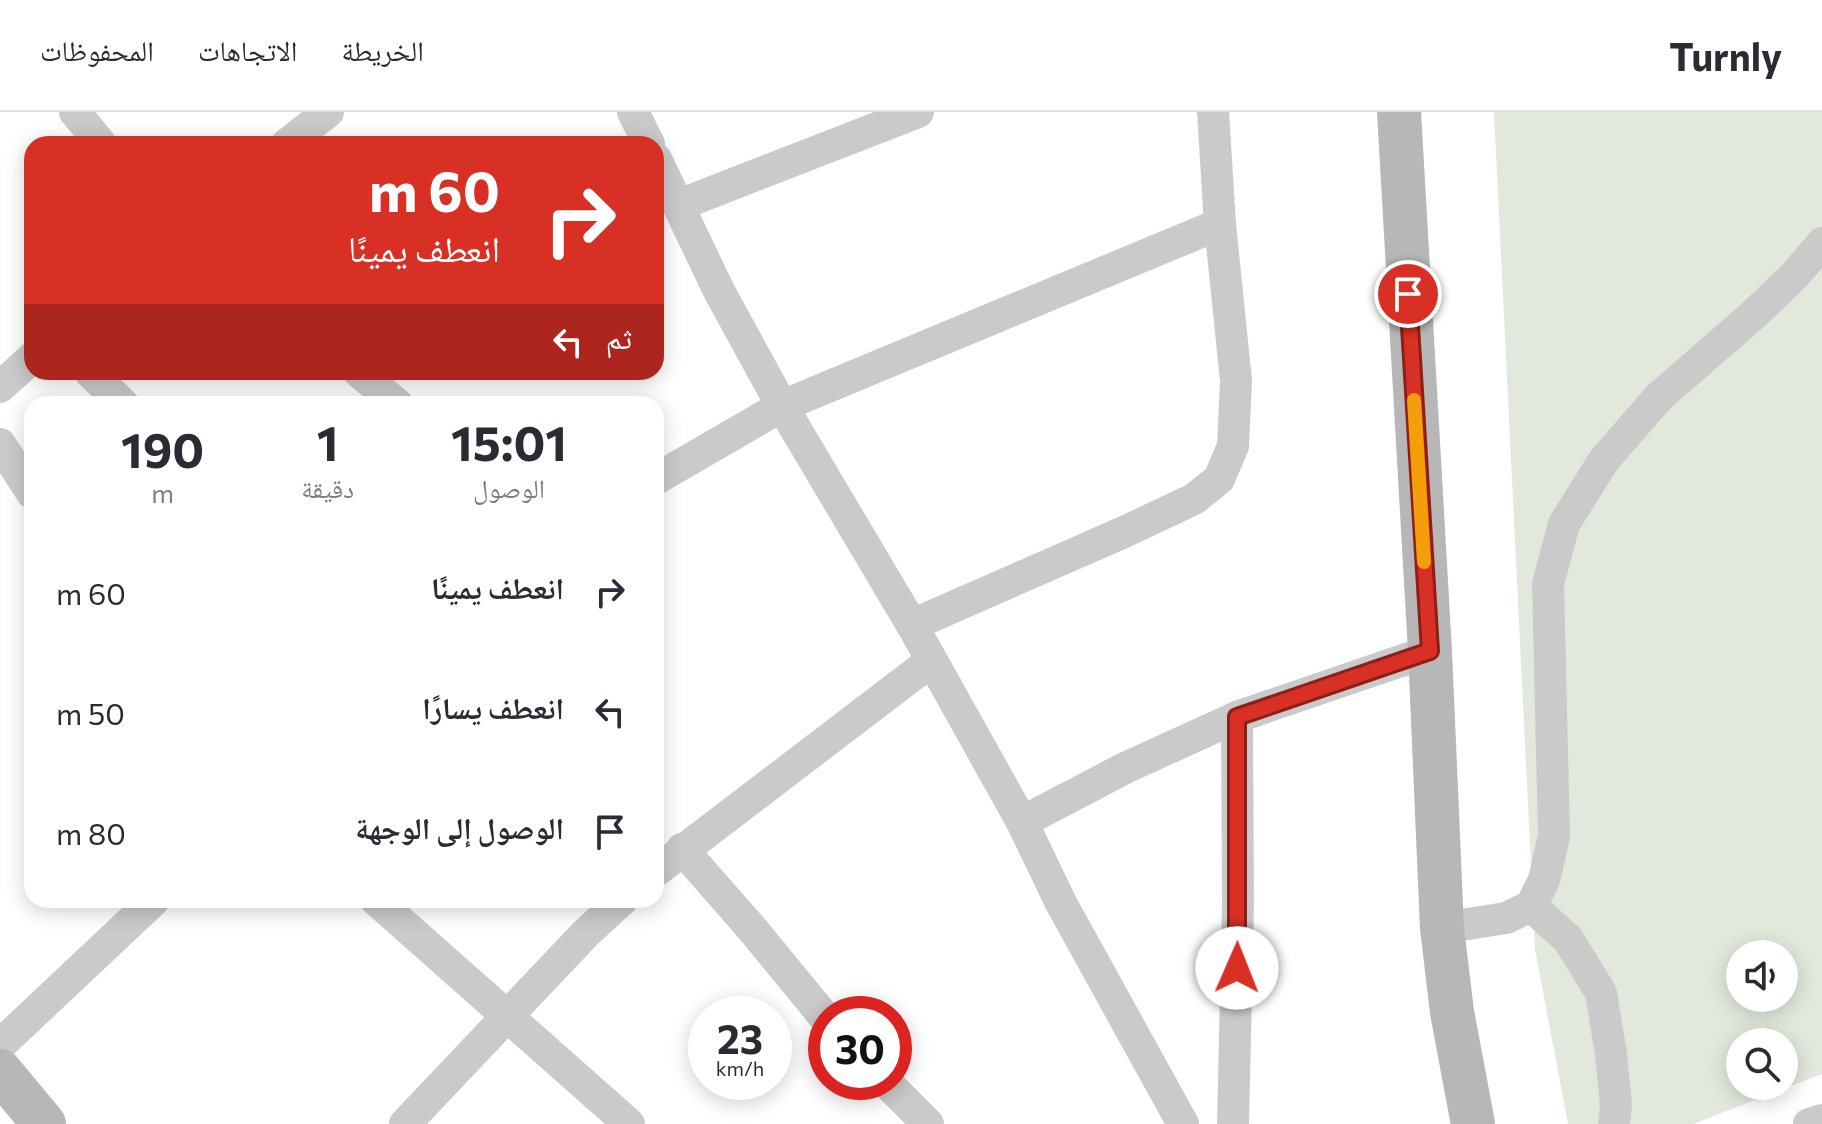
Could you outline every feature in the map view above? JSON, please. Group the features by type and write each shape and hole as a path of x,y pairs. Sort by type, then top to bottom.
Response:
{"main road":[{"path":"1399,112 1430,651 1442,928 1452,1012 1473,1124"},
{"path":"0,1071 44,1124"}],"street":[{"path":"75,112 94,136"},
{"path":"297,136 328,112"},
{"path":"633,112 644,136"},
{"path":"679,205 918,112"},
{"path":"912,625 1194,499 1219,479 1233,446 1236,381 1220,224 1213,112"},
{"path":"664,176 719,291 782,406 912,625 1022,822 1173,1120"},
{"path":"664,474 782,406 1220,224"},
{"path":"1442,928 1506,918 1531,906 1544,880 1554,836 1548,584 1564,524 1604,460 1659,397 1752,316 1794,276 1822,243"},
{"path":"0,387 24,365"},
{"path":"98,380 115,396"},
{"path":"368,380 388,396"},
{"path":"0,444 24,481"},
{"path":"1022,822 1125,768 1237,717 1430,651"},
{"path":"664,864 930,662"},
{"path":"1233,1124 1238,905 1237,717"},
{"path":"682,849 808,998"},
{"path":"1531,906 1568,939 1601,993 1611,1054 1616,1105 1614,1124"},
{"path":"0,1045 146,908"},
{"path":"385,908 629,1124"},
{"path":"405,1124 613,908"},
{"path":"904,1100 928,1124"},
{"path":"1809,1124 1822,1120"}],"shaded area":[{"path":"1494,112 1822,112 1822,1074 1798,1083 1798,1028 1726,1028 1726,1100 1755,1100 1693,1124 1568,1124 1535,949"}],"slow traffic":[{"path":"1414,400 1424,562"}],"route":[{"path":"1237,968 1237,717 1430,651 1408,294"}]}
